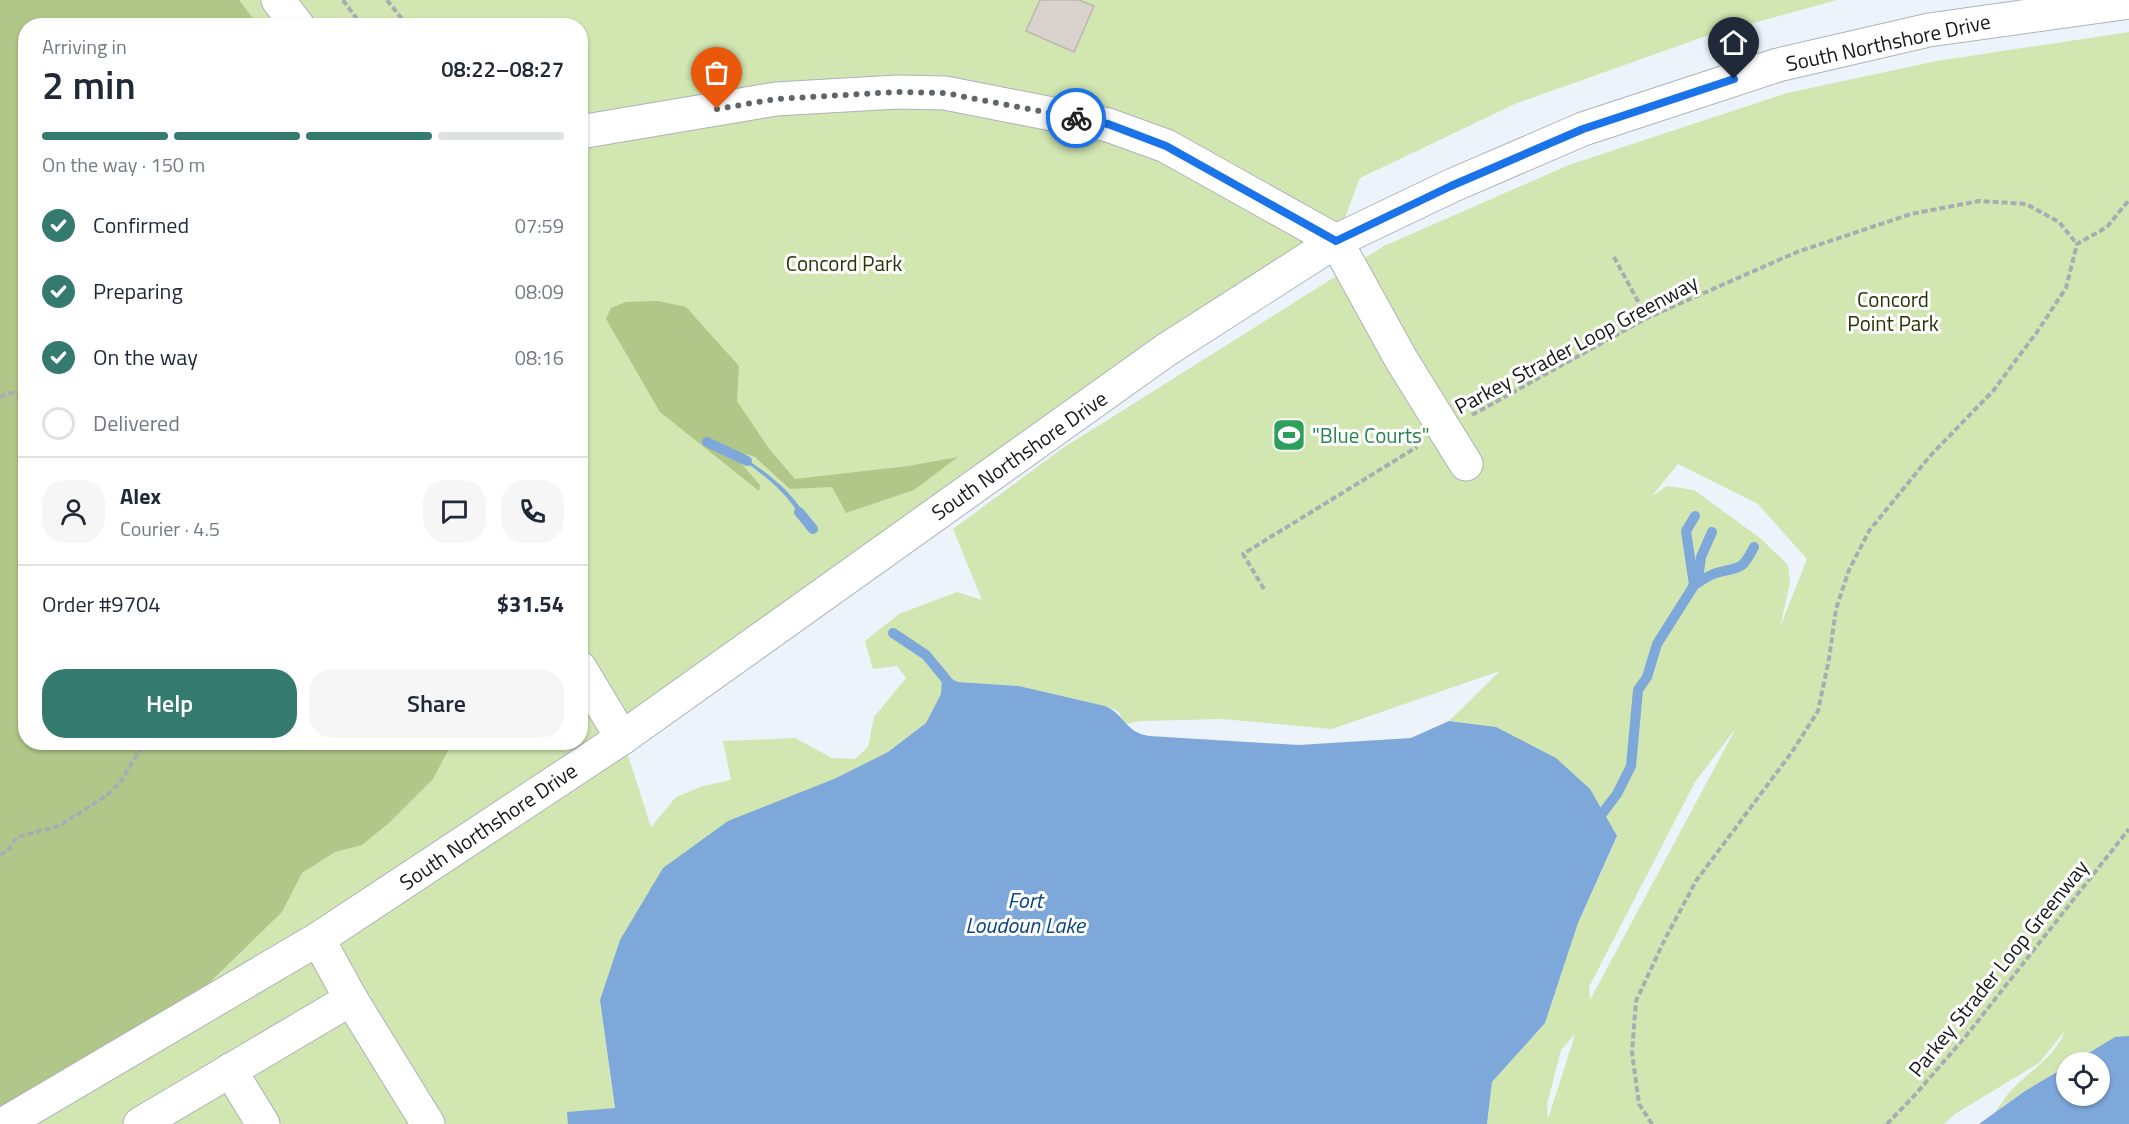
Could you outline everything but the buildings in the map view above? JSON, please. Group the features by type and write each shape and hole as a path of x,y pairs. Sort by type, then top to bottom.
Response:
{"main road":[{"path":"278,0 292,18"},
{"name":"South Northshore Drive","path":"4,1124 318,939 622,738 1166,350 1336,241 1451,186 1583,129 1778,65 1929,30 2129,2"},
{"path":"588,131 776,99 897,92 945,93 1108,124 1166,146 1336,241 1401,358 1466,464"},
{"path":"588,681 622,738"},
{"path":"554,782 564,750"},
{"path":"318,939 351,999 428,1124"},
{"path":"140,1124 351,999"},
{"path":"230,1070 263,1124"}],"path":[{"path":"343,0 356,18"},
{"path":"387,0 401,18"},
{"path":"1652,1124 1639,1104 1632,1052 1636,1001 1696,881 1792,752 1818,711 1836,609 1849,570 1869,531 1930,456 1993,391 2037,332 2066,288 2077,244 2107,227 2129,200"},
{"name":"Parkey Strader Loop Greenway","path":"1264,589 1243,554 1445,430 1647,318 1797,252 1911,214 1979,201 2026,204 2060,222 2077,244"},
{"path":"1614,257 1647,318"},
{"path":"0,397 8,393 18,394"},
{"path":"0,854 7,852 17,837 59,826 107,795 120,783 140,750"},
{"name":"Parkey Strader Loop Greenway","path":"1887,1124 1966,1036 2129,829"}],"green space":[{"path":"0,0 1837,0 1706,36 1515,104 1360,178 1336,241 622,737 651,827 676,797 703,786 731,780 723,741 795,738 832,758 855,759 868,747 874,717 906,678 897,666 873,669 865,641 899,614 957,592 982,600 953,529 1063,448 1384,246 1569,165 1787,93 1937,61 2129,32 2129,1036 2115,1038 2091,1052 2056,1052 2056,1073 1994,1113 2006,1096 2055,1049 2064,1032 2039,1063 1955,1114 1944,1124 1487,1124 1492,1082 1545,1023 1578,923 1617,837 1496,727 1449,721 1500,671 1332,729 1223,719 1140,721 1125,724 1118,711 1105,706 1019,686 958,682 950,678 926,723 888,752 834,779 600,1000 617,1124 0,1124","holes":["1678,464 1758,504 1807,559 1780,627 1790,583 1788,565 1760,538 1694,490 1667,486 1652,496","1736,728 1590,1000 1589,987 1695,782","1575,1035 1548,1119 1547,1104 1561,1050"]},
{"path":"0,0 239,0 253,18 18,18 18,750 448,750 433,779 390,822 362,845 335,852 302,873 282,912 200,992 0,1108"},
{"path":"658,301 686,307 739,366 737,401 770,450 795,479 908,466 958,457 914,490 846,513 832,487 790,489 755,457 746,454 738,460 760,485 759,491 660,412 606,319 611,308 626,302"}],"water":[{"path":"724,448 757,466 777,482 795,500 813,531 811,533 807,530 793,505 772,483"},
{"name":"Fort Loudoun Lake","path":"950,678 958,682 1019,686 1105,706 1135,731 1149,736 1299,745 1411,738 1449,721 1496,727 1556,758 1590,789 1617,836 1578,923 1545,1023 1492,1082 1487,1124 568,1124 567,1112 615,1108 600,1000 620,940 663,868 728,821 834,779 888,752 926,723 941,694 942,680"},
{"path":"2129,1036 2129,1124 1979,1124 2025,1091 2056,1073 2056,1106 2110,1106 2110,1052 2090,1052 2115,1037"}],"waterway":[{"path":"707,442 747,461"},
{"path":"799,512 813,529"},
{"path":"1695,516 1686,531 1694,585 1713,574 1740,567 1754,547"},
{"path":"1595,823 1617,794 1631,766 1638,690 1647,677 1657,644 1698,579 1701,557 1712,532"},
{"path":"893,633 926,655 954,689"}],"way so far":[{"path":"717,109 776,99 897,92 945,93 1076,118"}],"place":[{"name":"\"Blue Courts\"","path":"1289,435"}],"route":[{"path":"1076,118 1108,124 1166,146 1336,241 1451,186 1583,129 1734,79"}],"park label":[{"name":"Concord Park","path":"844,263"},
{"name":"Concord Point Park","path":"1893,311"}]}
